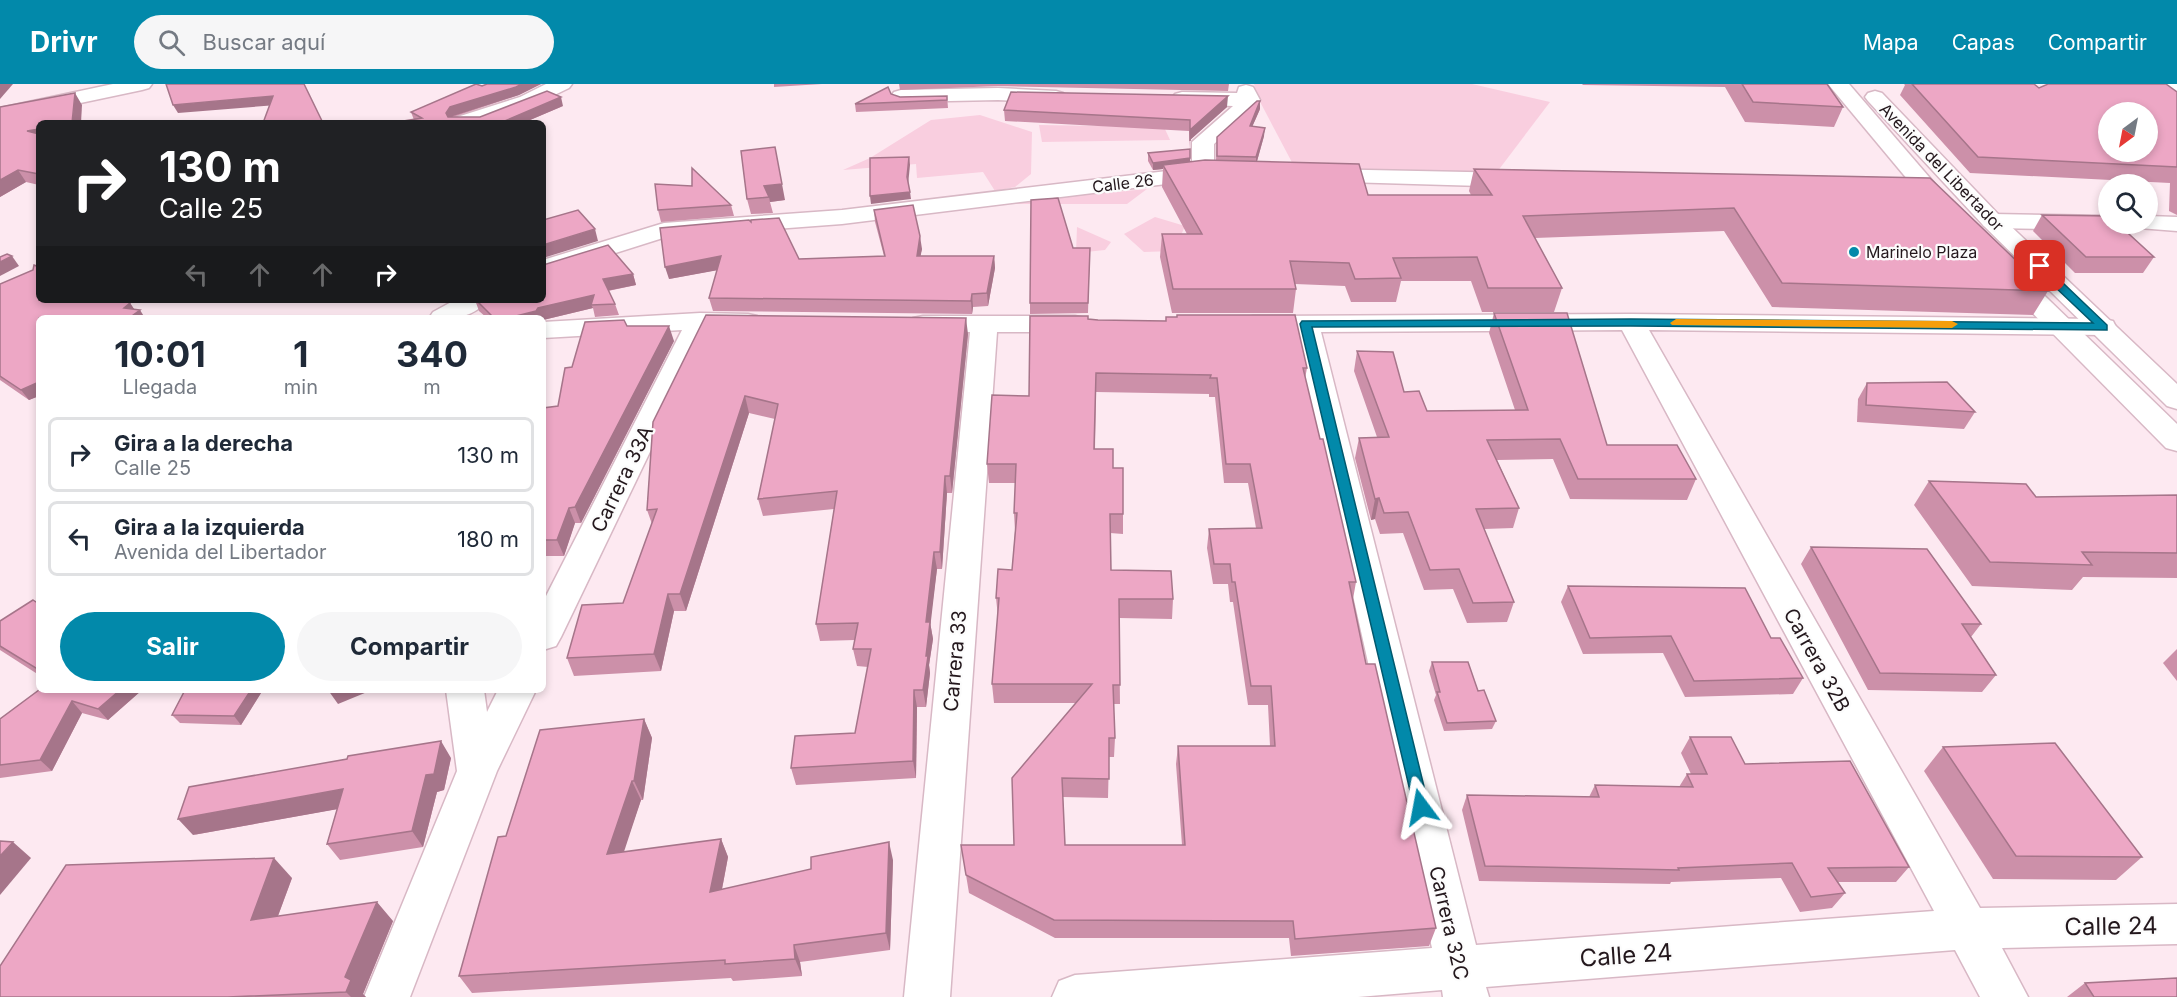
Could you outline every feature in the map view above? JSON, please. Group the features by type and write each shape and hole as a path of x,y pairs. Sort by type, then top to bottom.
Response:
{"street":[{"path":"5,114 30,84"},
{"path":"5,114 142,84"},
{"path":"471,120 527,101 562,84"},
{"name":"Avenida del Libertador","path":"1838,84 1916,192 1960,225"},
{"name":"Avenida del Libertador","path":"1863,84 1992,221 2177,400"},
{"path":"1160,96 1246,92"},
{"path":"1203,173 1203,141 1246,92"},
{"path":"901,96 998,94 1073,98"},
{"name":"Calle 26","path":"546,267 664,230 842,217 1203,173 1226,174"},
{"path":"1298,175 1535,181"},
{"path":"1992,221 2098,223"},
{"path":"2158,223 2177,224"},
{"name":"Avenida del Libertador","path":"1993,258 2177,441"},
{"path":"447,315 469,303"},
{"path":"546,330 700,321 771,322"},
{"name":"Carrera 33A","path":"546,631 700,321"},
{"path":"1222,324 1631,322 2103,327"},
{"name":"Carrera 32B","path":"1631,322 2005,997"},
{"path":"901,324 1103,324"},
{"name":"Carrera 33","path":"927,997 984,324"},
{"name":"Carrera 32C","path":"1306,324 1463,982"},
{"path":"465,693 477,771"},
{"path":"387,997 477,771 516,693"},
{"name":"Calle 24","path":"1075,997 1463,982 1966,929 2177,924"}],"shaded area":[{"path":"1254,84 1472,84 1550,102 1494,176 1296,170 1257,96"},
{"path":"980,115 1032,132 1031,174 1015,187 995,191 983,172 917,178 916,164 843,170 870,158 931,120"},
{"path":"1039,125 1164,127 1170,140 1042,142"},
{"path":"1147,189 1127,204 987,204"},
{"path":"1155,217 1185,226 1174,251 1144,252 1124,234"},
{"path":"1077,227 1111,242 1105,250 1076,253"}],"building":[{"path":"166,84 304,84 322,120 264,120 273,96 173,105"},
{"path":"476,84 482,86 522,84 450,107 446,113 448,117 480,117 547,91 561,97 507,120 410,120 422,118 411,112"},
{"path":"1742,84 1827,84 1843,107 1753,102"},
{"path":"1912,84 2034,84 2039,88 2048,84 2166,84 2177,92 2177,167 1978,157"},
{"path":"888,87 891,94 900,97 947,96 947,100 855,104"},
{"path":"1011,92 1228,96 1191,129 1190,141 1190,120 1004,110"},
{"path":"75,93 72,120 36,120 36,130 27,131 36,133 36,173 18,170 0,180 0,107"},
{"path":"1257,101 1260,101 1250,126 1265,128 1256,157 1217,156 1217,137"},
{"path":"775,147 782,184 764,186 769,197 747,199 741,151"},
{"path":"1190,149 1190,158 1153,163 1148,153"},
{"path":"909,157 907,177 910,192 870,196 870,158"},
{"path":"1205,160 1359,164 1368,195 1492,195 1474,169 1930,178 2048,291 1782,283 1734,208 1523,216 1562,288 1488,288 1477,257 1393,258 1401,278 1355,279 1349,263 1290,261 1296,289 1173,289 1162,234 1202,234 1163,165"},
{"path":"692,168 731,205 658,210 655,184 692,186"},
{"path":"1058,198 1073,248 1090,248 1088,303 1030,303 1031,200"},
{"path":"913,205 920,236 917,256 994,256 987,293 972,294 971,301 709,298 721,256 665,267 660,228 779,218 799,259 885,256 874,210"},
{"path":"578,210 595,229 546,244 546,219"},
{"path":"2042,215 2098,216 2098,234 2129,234 2154,257 2086,257"},
{"path":"608,245 633,274 603,279 615,304 591,305 594,295 538,308 536,311 520,315 491,315 479,303 546,303 546,264"},
{"path":"7,254 12,256 0,262 0,257"},
{"path":"34,265 36,266 36,303 130,303 124,308 140,310 133,315 36,315 36,383 21,390 0,376 0,284 33,270"},
{"path":"1494,313 1567,313 1607,445 1677,445 1696,479 1578,479 1560,439 1487,440 1519,508 1476,509 1514,602 1473,603 1459,569 1430,570 1408,512 1384,513 1379,498 1375,499 1359,438 1389,437 1357,351 1393,352 1404,392 1419,391 1427,411 1528,410"},
{"path":"706,315 966,318 950,476 945,476 940,552 934,552 926,622 930,622 926,656 928,656 923,690 914,690 913,761 791,768 795,736 855,733 871,649 853,649 858,623 816,624 837,491 758,499 778,404 745,396 680,594 668,594 654,654 567,658 582,605 623,603 657,509 647,510 653,422"},
{"path":"1177,315 1295,315 1307,368 1303,368 1320,439 1323,439 1356,582 1349,582 1366,664 1375,664 1436,928 1295,939 1293,921 1054,920 966,875 961,845 1014,845 1012,778 1092,684 992,684 999,598 996,598 998,569 1012,570 1017,513 1014,513 1016,464 987,464 992,395 1029,396 1030,316 1088,316 1088,319 1098,320 1166,321 1166,317 1177,317","holes":["1096,373 1211,375 1210,378 1217,378 1226,464 1250,464 1262,528 1209,529 1214,564 1230,564 1232,582 1235,582 1251,686 1271,686 1275,746 1178,746 1185,845 1065,845 1062,778 1109,779 1109,738 1115,738 1113,685 1120,685 1119,599 1173,599 1171,571 1111,570 1110,514 1123,514 1123,468 1113,468 1113,449 1094,449"]},
{"path":"624,320 627,326 669,326 575,507 569,508 557,540 546,540 546,408 558,406 565,368 572,367 585,322"},
{"path":"1947,382 1975,412 1866,405 1867,383"},
{"path":"1929,481 2026,484 2036,497 2177,495 2177,553 2082,552 2092,565 1990,562"},
{"path":"1811,547 1927,549 1981,624 1962,624 1996,675 1880,673"},
{"path":"1568,586 1745,588 1771,638 1780,638 1803,678 1694,681 1671,636 1590,638"},
{"path":"33,600 36,602 36,668 0,646 0,621"},
{"path":"1432,662 1468,662 1478,691 1484,690 1496,721 1447,723 1437,692 1440,692"},
{"path":"36,692 117,693 98,709 72,701 40,760 0,765 0,719"},
{"path":"183,693 249,693 234,716 172,715"},
{"path":"644,719 634,781 632,781 607,854 721,839 710,892 811,869 811,857 889,842 886,933 794,945 795,959 725,964 725,960 459,976 498,837 506,836 540,730"},
{"path":"1690,737 1731,737 1745,764 1850,761 1909,867 1828,868 1845,893 1811,897 1792,863 1678,868 1679,870 1485,866 1467,795 1599,797 1595,785 1693,787 1687,774 1707,774"},
{"path":"441,741 434,774 426,775 412,831 327,844 343,789 178,819 189,787 347,759 348,756"},
{"path":"2055,743 2142,857 2016,856 1943,747"},
{"path":"0,841 13,842 0,856"},
{"path":"274,858 251,920 377,902 345,977 351,980 346,992 228,997 0,997 0,966 66,865"},
{"path":"2177,978 2177,997 2094,997 2085,983"}],"slow traffic":[{"path":"1676,323 1952,324"}],"place":[{"name":"Marinelo Plaza","path":"1854,252"}],"route":[{"path":"1421,807 1306,324 1631,322 2103,327 2040,266"}]}
